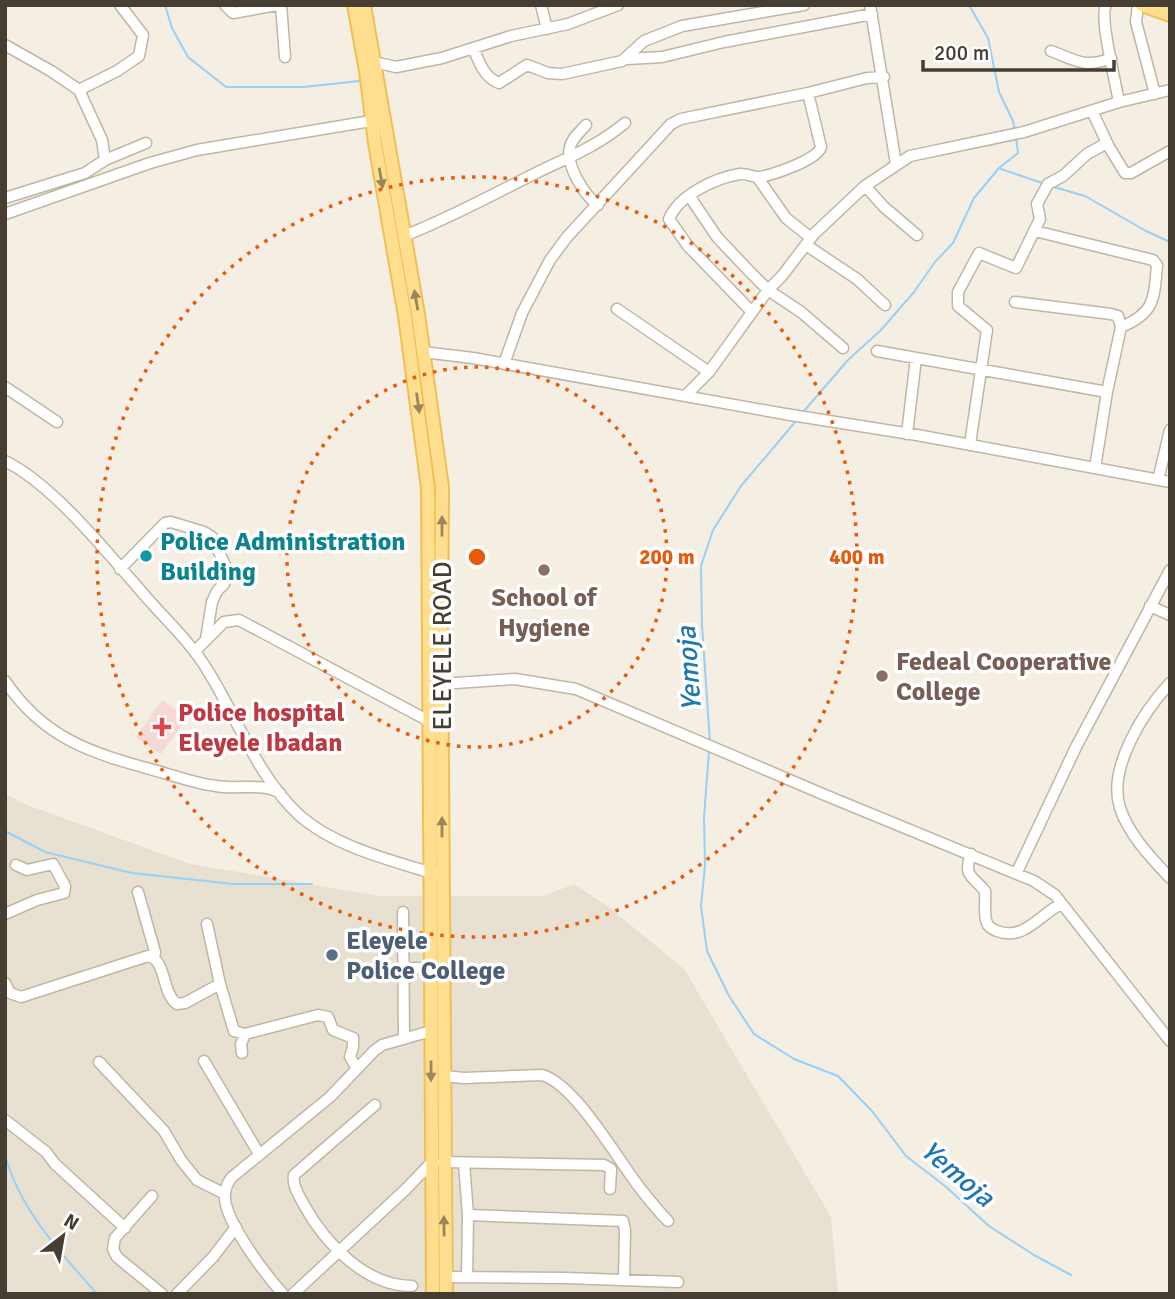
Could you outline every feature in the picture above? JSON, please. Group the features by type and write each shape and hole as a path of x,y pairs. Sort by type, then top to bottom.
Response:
{"main road":[{"name":"ELEYELE ROAD","path":"354,5 372,67"},
{"name":"ELEYELE ROAD","path":"364,5 378,115 404,236 442,487 442,684 437,875 430,968 437,1163 446,1294"},
{"path":"1140,5 1170,15"},
{"name":"ELEYELE ROAD","path":"378,115 375,143 405,316 428,488 429,721 444,1076 437,1163 433,1294"},
{"path":"428,488 442,487"}],"street":[{"path":"79,90 117,71 139,55 144,35 120,5"},
{"path":"225,5 233,13 279,5 285,57"},
{"path":"541,5 547,29"},
{"path":"372,67 396,67 474,49 511,36 547,29 618,5"},
{"path":"626,59 644,41 682,26 804,5"},
{"path":"857,5 859,17"},
{"path":"1107,5 1103,12 1119,103"},
{"path":"1140,5 1136,22 1155,94"},
{"path":"474,49 489,78 499,83 527,65 562,75 626,59 662,57 724,41 859,17 871,10 897,164"},
{"path":"5,45 79,90 102,140 105,160"},
{"path":"1051,51 1088,64 1097,64 1111,58"},
{"path":"504,364 522,313 567,237 671,124 681,119 867,78 884,77"},
{"path":"685,396 709,372 768,290 808,242 865,186 897,164 910,156 1024,132 1170,90"},
{"path":"752,312 688,246 669,219 676,207 704,185 742,174 758,178 803,163 819,153 821,146 808,93"},
{"path":"1091,111 1107,143 1128,174 1170,151"},
{"path":"5,215 138,167 197,150 378,115"},
{"path":"404,236 456,215 605,140 625,123"},
{"path":"586,125 572,142 569,157 581,188 589,199 598,205"},
{"path":"5,198 73,178 105,160 146,143"},
{"path":"970,444 987,330 958,306 958,292 979,253 1016,268 1035,231 1040,215 1037,204 1046,186 1063,176 1087,154 1107,143"},
{"path":"758,178 786,218 808,242 857,279 885,305"},
{"path":"865,186 884,207 917,235"},
{"path":"690,197 717,237 768,290 801,312 843,348"},
{"path":"1035,231 1153,260 1157,265 1149,308 1138,320 1121,327"},
{"path":"1015,302 1118,316 1121,327 1095,468"},
{"path":"617,309 709,372"},
{"path":"877,351 1107,392"},
{"path":"423,352 970,444 1170,482"},
{"path":"907,434 916,358"},
{"path":"5,387 57,422"},
{"path":"1158,480 1170,430"},
{"path":"5,461 23,471 47,492 195,651 219,688 258,761 300,816 320,830 349,844 437,875"},
{"path":"120,569 165,523 171,522 212,537 225,565 226,575 224,584 212,601 206,640"},
{"path":"1017,872 1076,747 1170,570"},
{"path":"1150,606 1170,615"},
{"path":"195,651 224,622 239,620 429,721"},
{"path":"442,684 515,679 562,686 596,696 719,750 1017,872 1044,886 1061,904 1170,1041"},
{"path":"5,681 43,722 80,747 209,785 263,787 280,793"},
{"path":"1170,682 1148,709 1129,747 1121,768 1118,791 1119,805 1132,832 1170,878"},
{"path":"971,854 967,867 969,876 985,891 986,922 991,929 1009,935 1020,933 1061,904"},
{"path":"5,914 37,900 62,895 66,889 53,864 27,870 16,865"},
{"path":"138,892 154,958 159,964 167,993 177,1004 190,1001 220,984"},
{"path":"402,912 404,1039"},
{"path":"207,924 234,1031 245,1034 318,1015 328,1017 334,1030 353,1038 354,1047 350,1057 356,1067"},
{"path":"5,983 10,993 21,997 145,957 154,958"},
{"path":"403,968 430,968"},
{"path":"283,1294 261,1268 236,1227 226,1204 225,1194 232,1178 330,1097 356,1067 382,1045 431,1031"},
{"path":"242,1053 241,1044 245,1034"},
{"path":"204,1060 259,1154"},
{"path":"99,1062 164,1132 197,1180 225,1194"},
{"path":"444,1076 542,1075 554,1080 569,1093 643,1193 668,1221"},
{"path":"375,1105 294,1175 293,1183 306,1209 338,1252 384,1282 412,1286"},
{"path":"5,1120 46,1152 55,1164 125,1228"},
{"path":"293,1294 404,1190 437,1163 604,1165 611,1169 610,1189"},
{"path":"464,1163 468,1215 467,1277"},
{"path":"152,1196 113,1242 114,1253 162,1294"},
{"path":"468,1215 622,1221 625,1230 624,1280"},
{"path":"177,1294 213,1257 236,1227"},
{"path":"446,1277 678,1282"}],"shaded area":[{"name":"Police hospital Eleyele Ibadan","path":"162,700 187,718 161,754 136,737"},
{"path":"5,794 27,805 190,864 380,896 544,896 574,884 610,908 684,969 831,1217 838,1294 5,1294"}],"waterway":[{"path":"165,5 172,28 188,57 226,87 304,87 359,81"},
{"name":"Yemoja","path":"969,5 988,38 999,92 1015,131"},
{"name":"Yemoja","path":"804,411 848,360 881,330 953,243 974,198 999,168 1018,153 1016,137"},
{"path":"1001,169 1042,183"},
{"path":"1054,187 1085,196 1170,242"},
{"name":"Yemoja","path":"710,742 701,566 713,530 741,486 796,421"},
{"name":"Yemoja","path":"709,751 701,906 707,951 729,996 754,1034 794,1059 838,1076 872,1111 906,1156 945,1186 989,1226 1071,1275"},
{"path":"5,831 45,852 132,873 233,884 312,884"},
{"path":"5,1155 20,1194 31,1212 97,1294"}],"place":[{"name":"Police Administration Building","path":"146,556"},
{"name":"School of Hygiene","path":"544,570"},
{"name":"Fedeal Cooperative College","path":"882,676"},
{"name":"Police hospital Eleyele Ibadan","path":"162,727"},
{"name":"Eleyele Police College","path":"332,955"}]}
